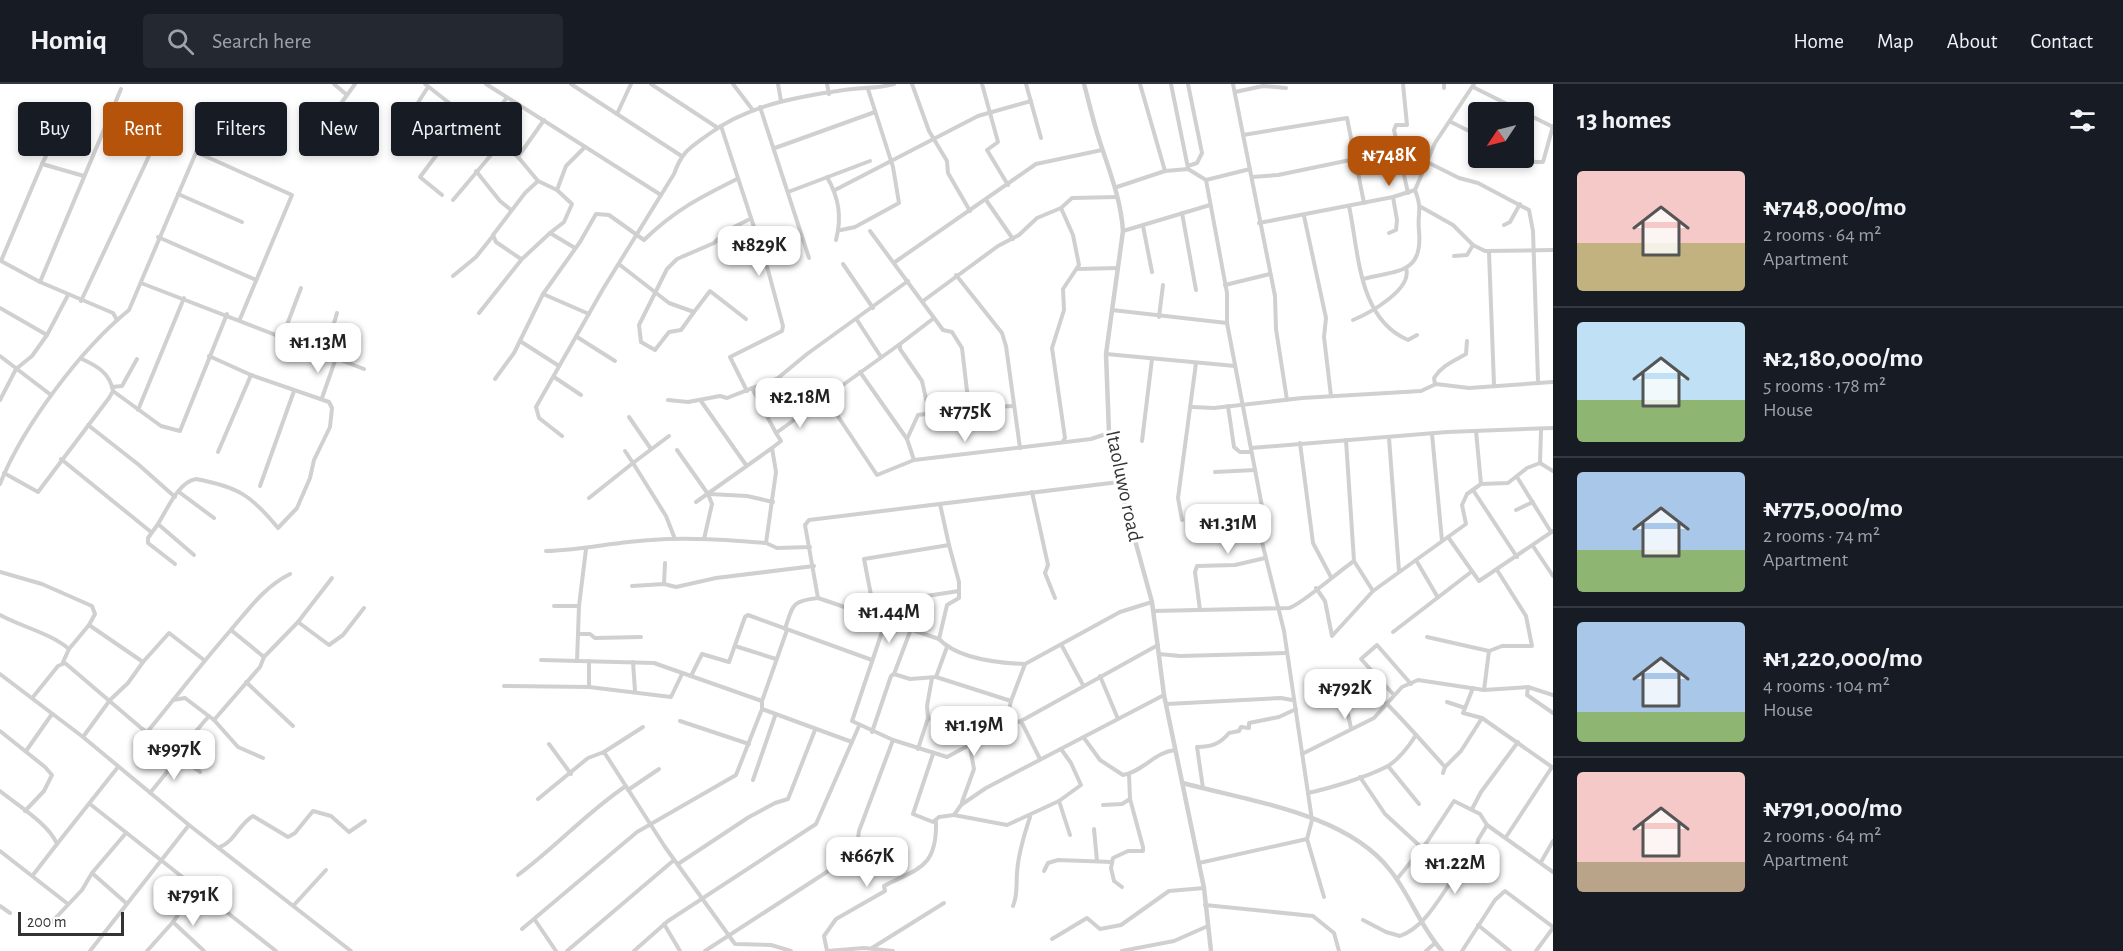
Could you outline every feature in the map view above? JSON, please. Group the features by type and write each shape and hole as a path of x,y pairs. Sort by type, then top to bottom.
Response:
{"street":[{"path":"334,84 347,95"},
{"path":"342,102 355,84"},
{"path":"486,84 506,99 544,120 661,195"},
{"path":"571,84 680,155"},
{"path":"617,114 631,84"},
{"path":"651,84 719,127 783,326 782,332 730,357 781,441 696,502"},
{"path":"733,84 752,109"},
{"path":"778,84 781,101"},
{"path":"827,84 829,94"},
{"path":"562,436 539,418 536,407 674,174 680,155 719,127 752,109 781,101 894,84"},
{"path":"912,84 933,139 947,161 948,173 970,211"},
{"path":"981,84 998,142 987,150 1008,185"},
{"path":"1026,84 1041,138"},
{"name":"Itaoluwo road","path":"1084,84 1102,150 1117,187 1123,231 1106,354 1109,433 1118,456 1119,482 1152,602 1164,695 1204,888 1211,951"},
{"path":"1140,84 1164,171"},
{"path":"1171,84 1188,168 1206,180 1225,285 1227,323 1266,528 1261,537 1286,653 1292,700 1296,709 1312,820 1307,839 1324,897"},
{"path":"1117,187 1164,171 1188,168 1197,163 1202,153 1188,84"},
{"path":"1233,84 1270,274 1287,400"},
{"path":"1402,84 1407,125 1396,126 1394,130 1408,193"},
{"path":"418,102 427,85 448,102"},
{"path":"1363,279 1406,267 1410,268 1413,265 1420,249 1421,207 1415,190 1435,143 1473,85 1553,126 1543,162 1534,162"},
{"path":"1235,92 1263,86 1286,88"},
{"path":"40,282 121,89"},
{"path":"841,230 855,227 898,206 900,196 892,162 867,89"},
{"path":"835,190 933,139 990,113 1031,100"},
{"path":"760,107 776,148 809,258"},
{"path":"776,148 875,112"},
{"path":"1244,135 1345,117 1350,122 1364,203"},
{"path":"479,313 522,259 564,222 572,204 557,190 538,181 519,157 544,120"},
{"path":"1450,122 1468,131"},
{"path":"557,190 566,166 585,147"},
{"path":"895,262 1042,161 1102,150"},
{"path":"0,484 25,432 51,395 117,320 129,310 195,154"},
{"path":"46,156 1,261 40,282 113,313 117,320"},
{"path":"81,301 149,156"},
{"path":"205,156 292,195 240,319"},
{"path":"436,156 420,177 442,195"},
{"path":"453,200 489,156"},
{"path":"1252,177 1278,175 1355,159"},
{"path":"788,192 870,161"},
{"path":"1427,162 1520,204 1530,212 1538,381"},
{"path":"42,164 84,176"},
{"path":"1206,180 1250,169"},
{"path":"476,171 500,201 511,210"},
{"path":"827,177 835,190 841,230 836,240"},
{"path":"495,380 520,341 543,294 580,242 596,214 609,215 644,240 661,222 684,205 737,178"},
{"path":"453,276 476,257 511,210 538,181"},
{"path":"1259,222 1304,216 1393,198 1415,190"},
{"path":"178,194 242,222"},
{"path":"923,301 956,275 1013,239 1037,218 1061,208 1072,198 1117,197"},
{"path":"1389,232 1396,230 1397,225 1393,198"},
{"path":"986,200 1013,239"},
{"path":"1504,225 1510,222 1520,204"},
{"path":"1123,231 1210,205"},
{"path":"1349,206 1369,303 1393,333 1408,340 1417,335"},
{"path":"1421,207 1453,225 1473,246 1489,252 1553,250"},
{"path":"1061,208 1078,254 1077,269 1064,289 1064,310 1052,348 1065,438 1062,442"},
{"path":"1182,213 1194,267 1196,290"},
{"path":"1304,216 1326,318 1324,337 1332,396"},
{"path":"746,319 710,291 681,330 669,332 655,350 641,342 639,325 667,269 677,259 714,243 726,231 750,219"},
{"path":"1143,226 1152,272"},
{"path":"870,231 943,330 952,332 957,337 962,348 969,408"},
{"path":"550,233 574,249 580,242"},
{"path":"158,237 256,280"},
{"path":"492,237 516,258 522,259"},
{"path":"1454,256 1467,255 1473,246"},
{"path":"1489,252 1494,385"},
{"path":"620,264 626,272 656,291 669,303 694,312"},
{"path":"843,264 873,308"},
{"path":"1353,320 1374,310 1402,287 1407,275 1406,267"},
{"path":"1077,269 1118,268"},
{"path":"1225,285 1270,274"},
{"path":"956,275 1002,333 1006,346 1020,448"},
{"path":"668,399 701,401 736,396 778,378 807,354 908,281"},
{"path":"140,283 240,319 282,338 364,369"},
{"path":"1159,316 1163,285"},
{"path":"282,338 301,288"},
{"path":"543,294 589,314"},
{"path":"0,400 16,369 32,356 47,335 68,295"},
{"path":"138,410 184,298"},
{"path":"0,308 47,335"},
{"path":"1112,310 1227,323"},
{"path":"325,354 337,313"},
{"path":"82,359 101,369 112,389 138,410 161,426 175,430 182,429 226,314"},
{"path":"776,433 934,318"},
{"path":"857,320 881,357"},
{"path":"577,337 615,361"},
{"path":"520,341 559,366"},
{"path":"1435,384 1434,378 1441,369 1451,360 1466,354 1467,341"},
{"path":"900,344 900,349 922,381 929,412"},
{"path":"1106,354 1235,366"},
{"path":"0,356 51,395"},
{"path":"175,564 150,546 148,538 175,497 189,481 196,479 235,488 262,508 278,528 297,508 330,427 332,408 329,402 251,375 209,356"},
{"path":"322,398 336,358"},
{"path":"4,473 38,492 112,389 123,386 137,359"},
{"path":"1142,441 1152,359"},
{"path":"1182,520 1178,498 1192,407 1196,363"},
{"path":"860,372 907,440 914,460"},
{"path":"218,452 251,375"},
{"path":"554,377 581,395"},
{"path":"1192,407 1421,391 1435,384 1469,388 1553,381"},
{"path":"260,486 294,391"},
{"path":"830,395 831,406 877,475 914,460 1091,439 1109,433"},
{"path":"701,401 746,465"},
{"path":"907,440 918,415 969,408 1014,406"},
{"path":"1228,406 1234,447 1240,452 1300,443 1553,428"},
{"path":"629,417 651,449"},
{"path":"88,425 140,465 175,497"},
{"path":"1540,463 1541,430"},
{"path":"1476,431 1481,484"},
{"path":"1432,434 1442,541"},
{"path":"590,498 669,436"},
{"path":"1389,438 1399,572"},
{"path":"1346,441 1354,561 1373,591"},
{"path":"1300,443 1312,543 1331,576"},
{"path":"766,543 776,472 772,448"},
{"path":"677,450 708,494 712,504 704,539"},
{"path":"625,451 666,516 675,538"},
{"path":"61,459 152,532"},
{"path":"1540,463 1553,471"},
{"path":"1316,588 1325,601 1332,636 1373,591 1466,524 1462,503 1473,490 1481,484 1504,485 1531,466 1540,463"},
{"path":"1215,472 1255,471"},
{"path":"1449,537 1479,581 1552,531 1517,477"},
{"path":"818,598 805,525 809,520 1119,482"},
{"path":"1473,490 1517,557"},
{"path":"179,492 214,519"},
{"path":"1032,492 1048,565 1045,573 1055,598"},
{"path":"708,494 747,496 773,502"},
{"path":"1516,510 1533,502"},
{"path":"939,504 959,591 959,598 947,605 939,639"},
{"path":"158,524 194,555"},
{"path":"546,551 586,549 675,538 766,543 777,548 810,547"},
{"path":"871,595 864,559 949,545"},
{"path":"1533,546 1553,576"},
{"path":"577,661 579,606 586,549"},
{"path":"1200,610 1195,572 1197,566 1235,566 1265,558"},
{"path":"1416,560 1437,596"},
{"path":"1153,611 1276,609 1297,605 1331,576 1354,561"},
{"path":"664,584 665,563"},
{"path":"632,586 664,584 676,587 716,578 813,566"},
{"path":"1427,637 1489,651 1502,646 1532,646 1526,616 1497,570"},
{"path":"0,572 42,584 92,606 95,614 69,649 62,663 33,697"},
{"path":"1393,632 1471,572"},
{"path":"148,731 204,660 265,591 290,574"},
{"path":"214,720 260,667 264,657 298,622 333,578"},
{"path":"893,601 959,591"},
{"path":"522,929 651,823 735,775 762,709 762,701 795,603 798,600 818,598 911,628 939,639 947,647 973,656 1025,664 1062,646 1120,612 1152,602"},
{"path":"554,606 579,606"},
{"path":"298,622 329,645 343,635 364,608"},
{"path":"0,615 37,633 57,639 69,649"},
{"path":"691,676 700,655 729,663 746,615 872,660"},
{"path":"886,620 852,717 853,723 893,741 947,757 970,747 1005,726 1021,721 1159,644"},
{"path":"89,625 143,662"},
{"path":"872,732 885,691 894,674 911,628"},
{"path":"231,630 264,657"},
{"path":"83,737 110,700 128,683 169,633 204,660"},
{"path":"578,634 590,634 594,638 641,638"},
{"path":"1394,695 1361,659 1377,645 1411,684"},
{"path":"735,646 776,659"},
{"path":"1062,646 1083,685"},
{"path":"918,749 928,718 927,706 934,677 947,647"},
{"path":"1484,690 1489,651"},
{"path":"1159,654 1180,657 1286,653"},
{"path":"541,660 654,663 762,701"},
{"path":"589,661 589,687"},
{"path":"633,662 635,691"},
{"path":"62,663 200,772"},
{"path":"1005,726 1011,701 1025,664"},
{"path":"1339,672 1351,728"},
{"path":"0,674 33,697 189,825 351,951"},
{"path":"504,686 589,687 671,697 682,674"},
{"path":"894,674 910,679 934,677 1011,701"},
{"path":"1100,676 1118,718"},
{"path":"1302,754 1374,718 1405,685 1423,679 1484,690 1528,687 1553,695"},
{"path":"246,682 292,726"},
{"path":"1528,687 1527,695 1553,713"},
{"path":"1281,698 1292,688"},
{"path":"1473,688 1464,713 1482,718 1552,767 1506,837"},
{"path":"961,805 1040,759 1164,695"},
{"path":"173,700 185,698 214,720 238,747 258,758 263,758"},
{"path":"1167,704 1281,698 1292,700"},
{"path":"1447,702 1465,708"},
{"path":"1386,703 1426,743 1444,767"},
{"path":"762,709 775,716 852,742"},
{"path":"1203,788 1197,747 1209,747 1223,741 1229,733 1239,731 1241,727 1249,728 1249,723 1279,717 1296,709"},
{"path":"26,751 52,714"},
{"path":"150,793 209,716"},
{"path":"753,780 775,716"},
{"path":"928,718 967,726 987,737"},
{"path":"1443,773 1444,767 1461,751 1482,718"},
{"path":"680,720 749,744"},
{"path":"1021,721 1040,759"},
{"path":"634,951 664,924 816,824 860,726"},
{"path":"538,799 588,758 604,752 644,727"},
{"path":"678,864 749,817 788,799 815,730"},
{"path":"0,731 52,775 44,791 25,811"},
{"path":"1308,793 1327,790 1388,766 1405,751 1416,735"},
{"path":"1084,738 1106,765 1123,775 1129,774 1160,754 1175,750"},
{"path":"705,951 727,934 856,853 859,848 859,831 893,741"},
{"path":"1472,809 1481,792 1518,742"},
{"path":"549,744 571,774"},
{"path":"954,815 961,805 974,769 970,747"},
{"path":"893,951 872,948 827,951 824,936 836,919 885,891 884,886 900,880 926,864 932,852 935,822 939,817 954,815 1007,825 1059,801 1081,785 1061,748"},
{"path":"604,752 674,860 738,946 771,945 791,951"},
{"path":"933,754 913,814 935,822"},
{"path":"33,875 118,766"},
{"path":"1388,766 1419,804"},
{"path":"518,875 558,844 594,810 659,769"},
{"path":"1122,887 1114,881 1113,858 1128,851 1143,851 1143,839 1130,799 1129,774"},
{"path":"1360,777 1385,814 1422,848"},
{"path":"1182,783 1259,801 1312,820 1365,845 1382,860 1397,879 1420,922 1442,951"},
{"path":"0,791 44,825 57,844"},
{"path":"1103,805 1122,804 1130,799"},
{"path":"1059,801 1071,835"},
{"path":"1397,879 1422,848 1454,801 1472,809 1483,817 1487,825 1553,872"},
{"path":"90,804 276,951"},
{"path":"220,847 253,816 288,837 295,833 313,811 331,816 349,832 365,821"},
{"path":"1013,906 1018,894 1016,875 1030,816"},
{"path":"90,951 189,825"},
{"path":"1364,920 1386,932 1400,936 1420,922 1428,915 1460,867 1476,853 1478,840 1487,825"},
{"path":"1094,829 1097,861"},
{"path":"48,926 82,890 92,873 126,833"},
{"path":"1199,863 1307,839"},
{"path":"1541,862 1553,841"},
{"path":"0,851 68,904"},
{"path":"567,951 674,860"},
{"path":"1044,871 1048,862 1058,860 1112,862"},
{"path":"294,905 326,870"},
{"path":"92,873 126,903"},
{"path":"147,951 197,888"},
{"path":"1052,939 1087,918 1100,928 1120,925 1169,891 1204,888"},
{"path":"1462,951 1497,896 1505,891 1553,927 1536,951"},
{"path":"872,948 944,903"},
{"path":"1205,905 1313,916 1334,933 1339,951"},
{"path":"0,906 10,913"},
{"path":"535,920 556,951"},
{"path":"172,922 205,950"},
{"path":"664,924 680,951"},
{"path":"1478,925 1510,951"},
{"path":"1123,951 1174,941 1208,926"},
{"path":"1426,951 1435,943"},
{"path":"262,951 267,944"}]}
